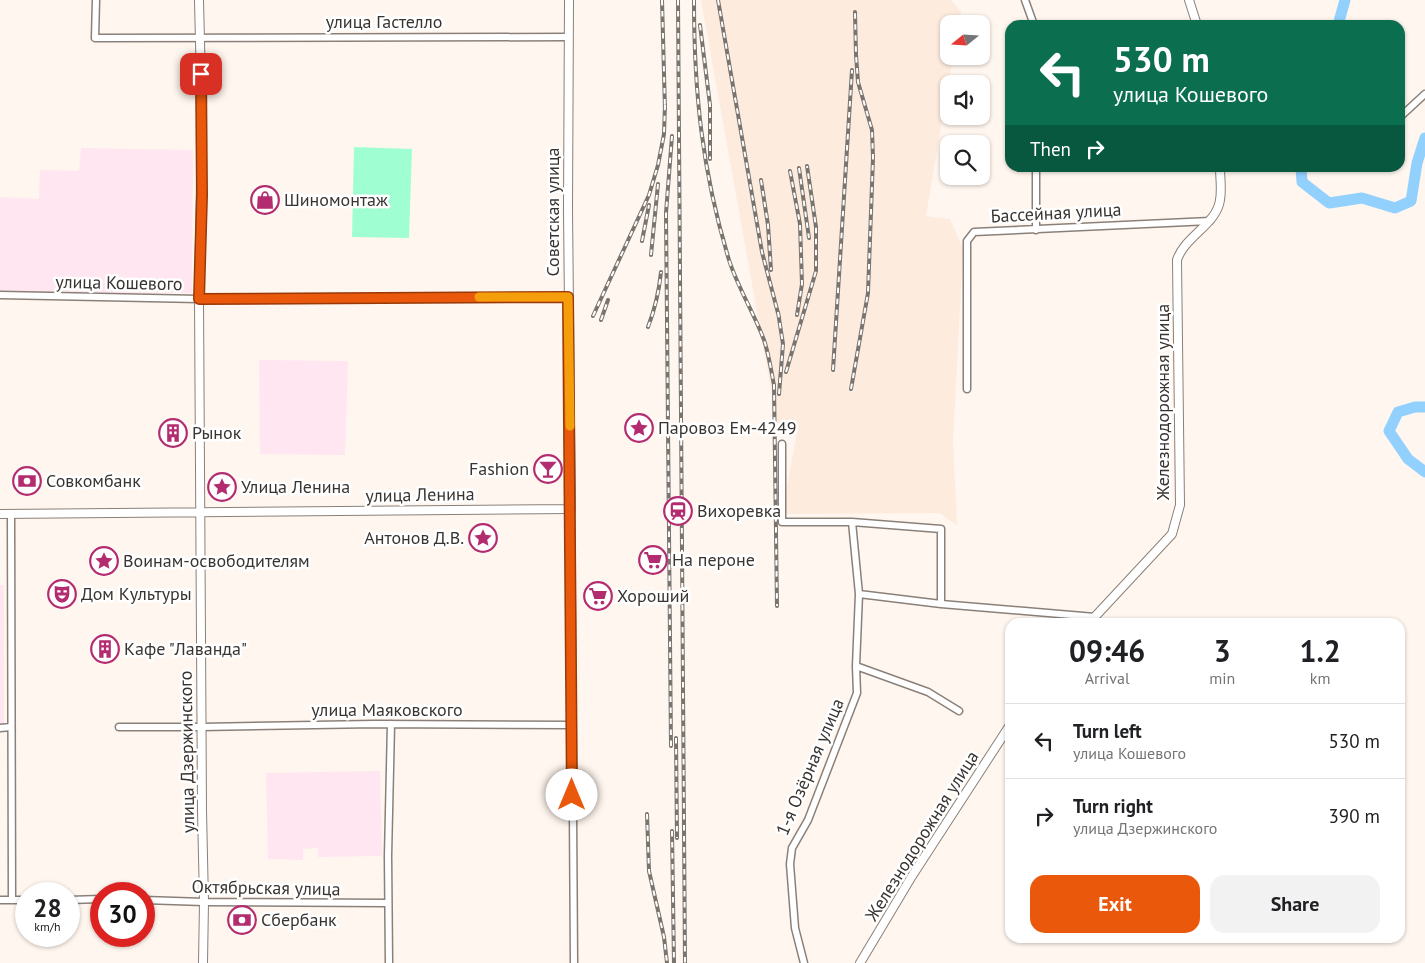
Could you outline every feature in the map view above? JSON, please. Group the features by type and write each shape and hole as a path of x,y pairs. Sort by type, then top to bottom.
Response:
{"street":[{"name":"улица Гастелло","path":"96,0 95,38 568,37"},
{"name":"улица Дзержинского","path":"199,0 202,165 199,299 203,963"},
{"name":"Советская улица","path":"569,0 568,297 574,963"},
{"path":"1026,0 1032,20"},
{"path":"1189,0 1195,20"},
{"path":"1405,112 1425,94"},
{"path":"1036,172 1036,230"},
{"path":"1210,221 1220,202 1220,172"},
{"name":"Бассейная улица","path":"967,389 967,241 974,232 1210,221"},
{"name":"Железнодорожная улица","path":"1094,618 1172,534 1180,505 1176,260 1180,250 1210,221"},
{"name":"улица Кошевого","path":"0,295 199,299 568,297"},
{"path":"782,444 782,522 852,522 941,529 941,604"},
{"name":"улица Ленина","path":"0,514 571,509"},
{"path":"0,900 12,900 10,514"},
{"name":"1-я Озёрная улица","path":"804,963 795,928 790,864 792,848 808,820 857,693 856,666 860,594 852,522"},
{"path":"860,594 1073,618"},
{"path":"856,666 928,692 959,711"},
{"path":"389,963 388,903 391,724"},
{"name":"улица Маяковского","path":"202,727 391,724 572,725"},
{"path":"0,728 11,727"},
{"path":"118,727 202,727"},
{"name":"Железнодорожная улица","path":"860,963 912,876 1005,733"},
{"name":"Октябрьская улица","path":"155,900 388,903"}],"shaded area":[{"path":"701,0 951,0 961,12 960,15 940,15 940,65 951,65 950,75 940,75 941,125 926,216 950,219 963,248 953,442 957,525 939,513 782,514 798,427 777,423"},
{"path":"81,148 193,150 192,293 0,292 0,197 39,199 40,170 79,171"},
{"path":"259,360 348,361 345,455 260,454"},
{"path":"0,585 4,585 4,724 0,724"},
{"path":"380,771 382,856 318,857 318,848 303,849 303,860 268,859 266,773"}],"green space":[{"path":"354,147 412,149 409,238 352,237"}],"waterway":[{"name":"Вихоревка","path":"1339,20 1345,0"},
{"name":"Вихоревка","path":"1301,172 1302,182 1329,203 1362,198 1395,208 1411,201 1417,163 1425,138"},
{"name":"Вихоревка","path":"1425,407 1415,407 1398,412 1389,431 1408,459 1425,472"}],"railway":[{"path":"662,0 665,110"},
{"path":"678,0 685,963"},
{"path":"694,0 698,99 701,131 712,195 729,260 764,340 774,385 777,606"},
{"path":"718,0 762,252 779,317"},
{"path":"851,389 868,293 873,158 872,130 858,82 855,12"},
{"path":"700,25 710,105 710,159"},
{"path":"833,370 852,70"},
{"path":"593,316 649,195 658,165 664,134 665,104"},
{"path":"671,746 666,213 672,136"},
{"path":"786,372 816,271 816,227 807,166"},
{"path":"799,168 809,238"},
{"path":"790,171 800,224 802,284 797,315"},
{"path":"761,180 768,225 771,270"},
{"path":"651,255 658,184"},
{"path":"642,241 649,205"},
{"path":"648,327 653,313 661,272"},
{"path":"601,320 608,300"},
{"path":"778,312 783,344 779,394"},
{"path":"676,738 677,838"},
{"path":"647,814 649,871 664,937 667,963"},
{"path":"672,831 674,963"}],"slow traffic":[{"path":"479,297 568,297 570,426"}],"place":[{"name":"Шиномонтаж","path":"265,200"},
{"name":"Паровоз Ем-4249","path":"639,428"},
{"name":"Рынок","path":"173,433"},
{"name":"Fashion","path":"548,469"},
{"name":"Совкомбанк","path":"27,481"},
{"name":"Улица Ленина","path":"222,487"},
{"name":"Вихоревка","path":"678,511"},
{"name":"Антонов Д.В.","path":"483,538"},
{"name":"На пероне","path":"653,560"},
{"name":"Воинам-освободителям","path":"104,561"},
{"name":"Дом Культуры","path":"62,594"},
{"name":"Хороший","path":"598,596"},
{"name":"Кафе \"Лаванда\"","path":"105,649"},
{"name":"Сбербанк","path":"242,920"}],"route":[{"path":"201,74 202,195 199,299 568,297 572,795"}]}
